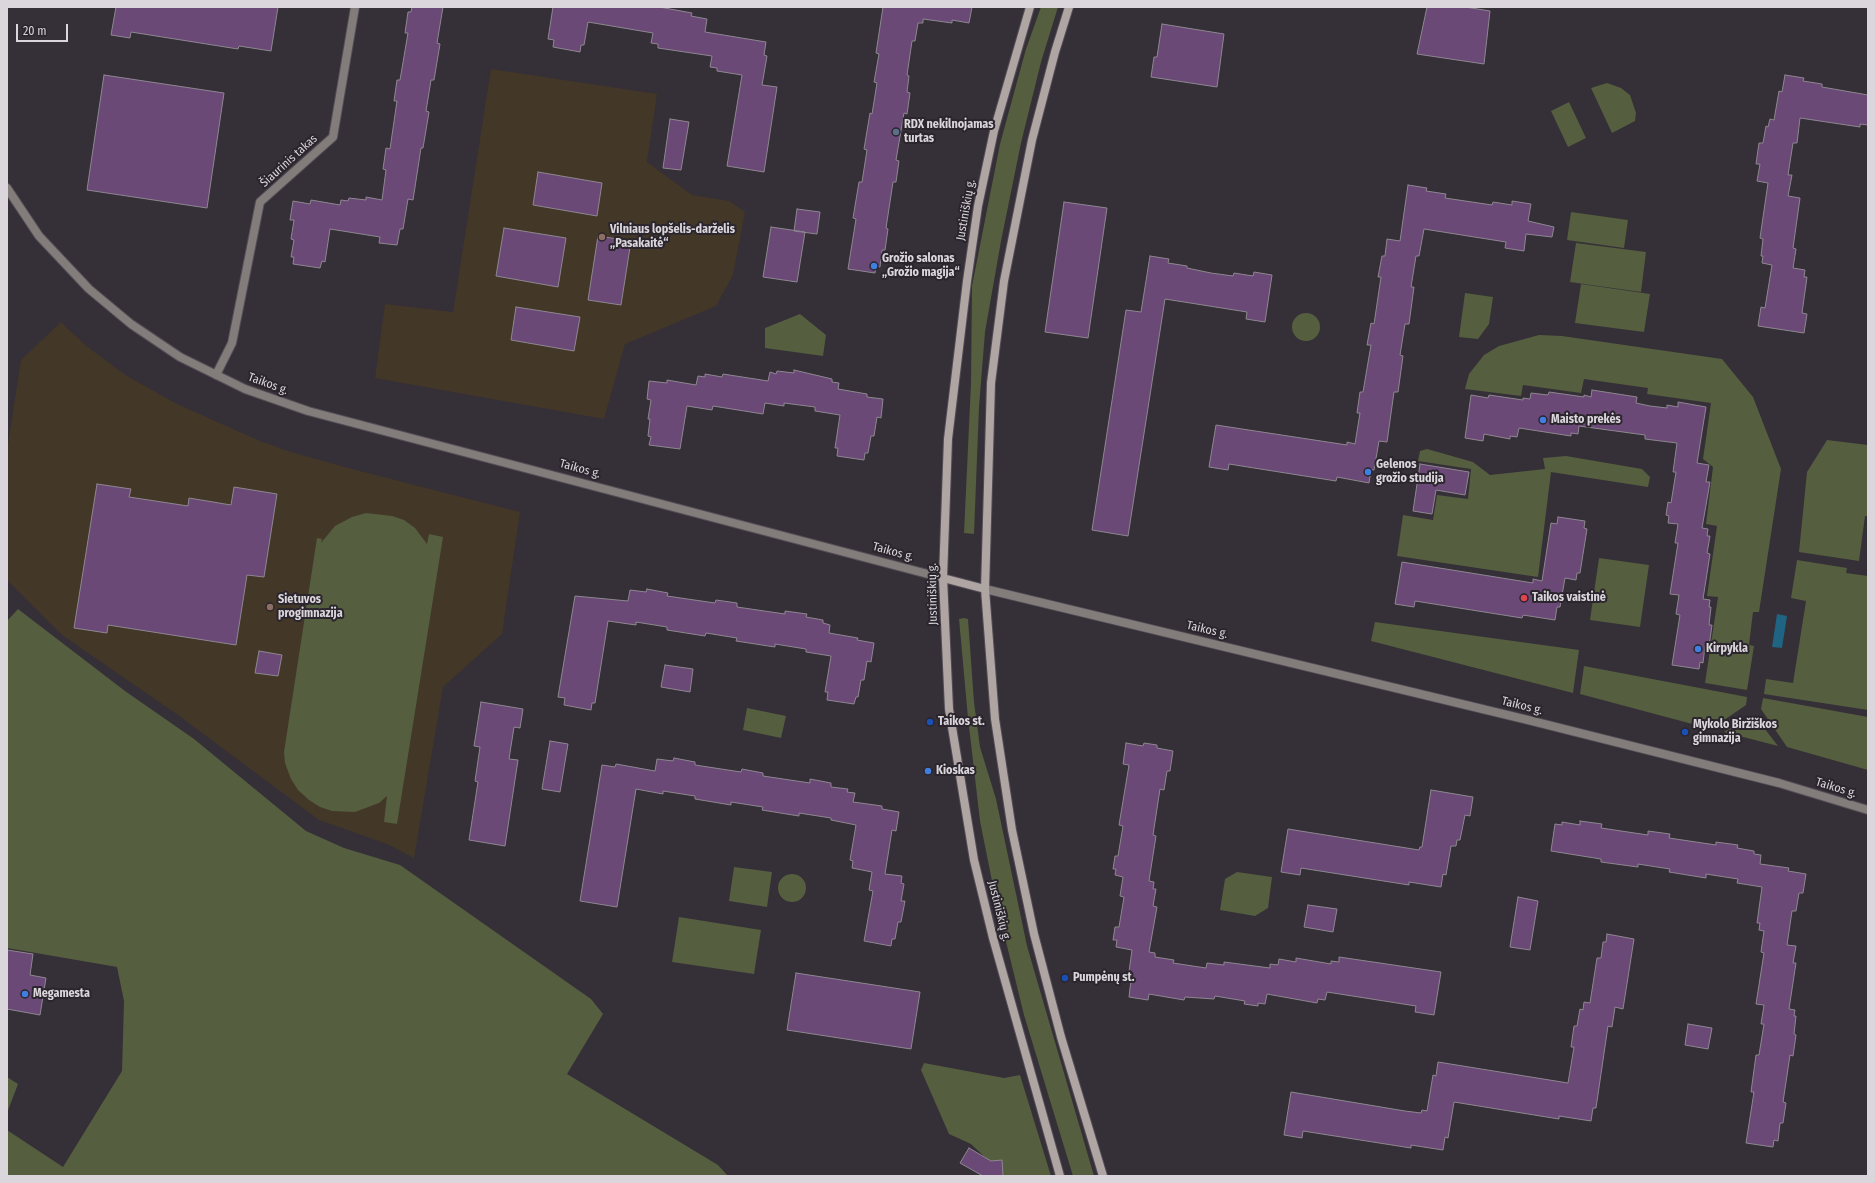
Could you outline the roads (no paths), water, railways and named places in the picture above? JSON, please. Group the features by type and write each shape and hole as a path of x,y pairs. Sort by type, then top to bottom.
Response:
{"main road":[{"name":"Justiniškių g.","path":"1030,7 994,131 978,206 948,439 943,578 949,709 974,860 993,938 1060,1176"},
{"path":"1069,7 1055,52 1032,140 1004,281 991,383 985,590 995,719 1014,837 1034,934 1061,1037 1103,1176"},
{"name":"Taikos g.","path":"943,578 985,590"}],"street":[{"name":"Šiaurinis takas","path":"216,375 232,343 260,202 333,137 355,7"},
{"name":"Taikos g.","path":"7,188 39,236 89,289 130,324 180,357 245,389 308,411 943,578"},
{"name":"Taikos g.","path":"985,590 1528,720 1779,783 1868,810"}],"water":[{"path":"1777,614 1787,616 1782,648 1772,647"}],"place":[{"name":"RDX nekilnojamas turtas","path":"896,132"},
{"name":"Vilniaus lopšelis-darželis „Pasakaitė“","path":"602,237"},
{"name":"Grožio salonas „Grožio magija“","path":"874,266"},
{"name":"Maisto prekės","path":"1543,420"},
{"name":"Gelenos grožio studija","path":"1368,472"},
{"name":"Taikos vaistinė","path":"1524,598"},
{"name":"Sietuvos progimnazija","path":"270,607"},
{"name":"Kirpykla","path":"1698,649"},
{"name":"Taikos st.","path":"930,722"},
{"name":"Mykolo Biržiškos gimnazija","path":"1685,732"},
{"name":"Kioskas","path":"928,771"},
{"name":"Pumpėnų st.","path":"1065,978"},
{"name":"Megamesta","path":"25,994"}]}
